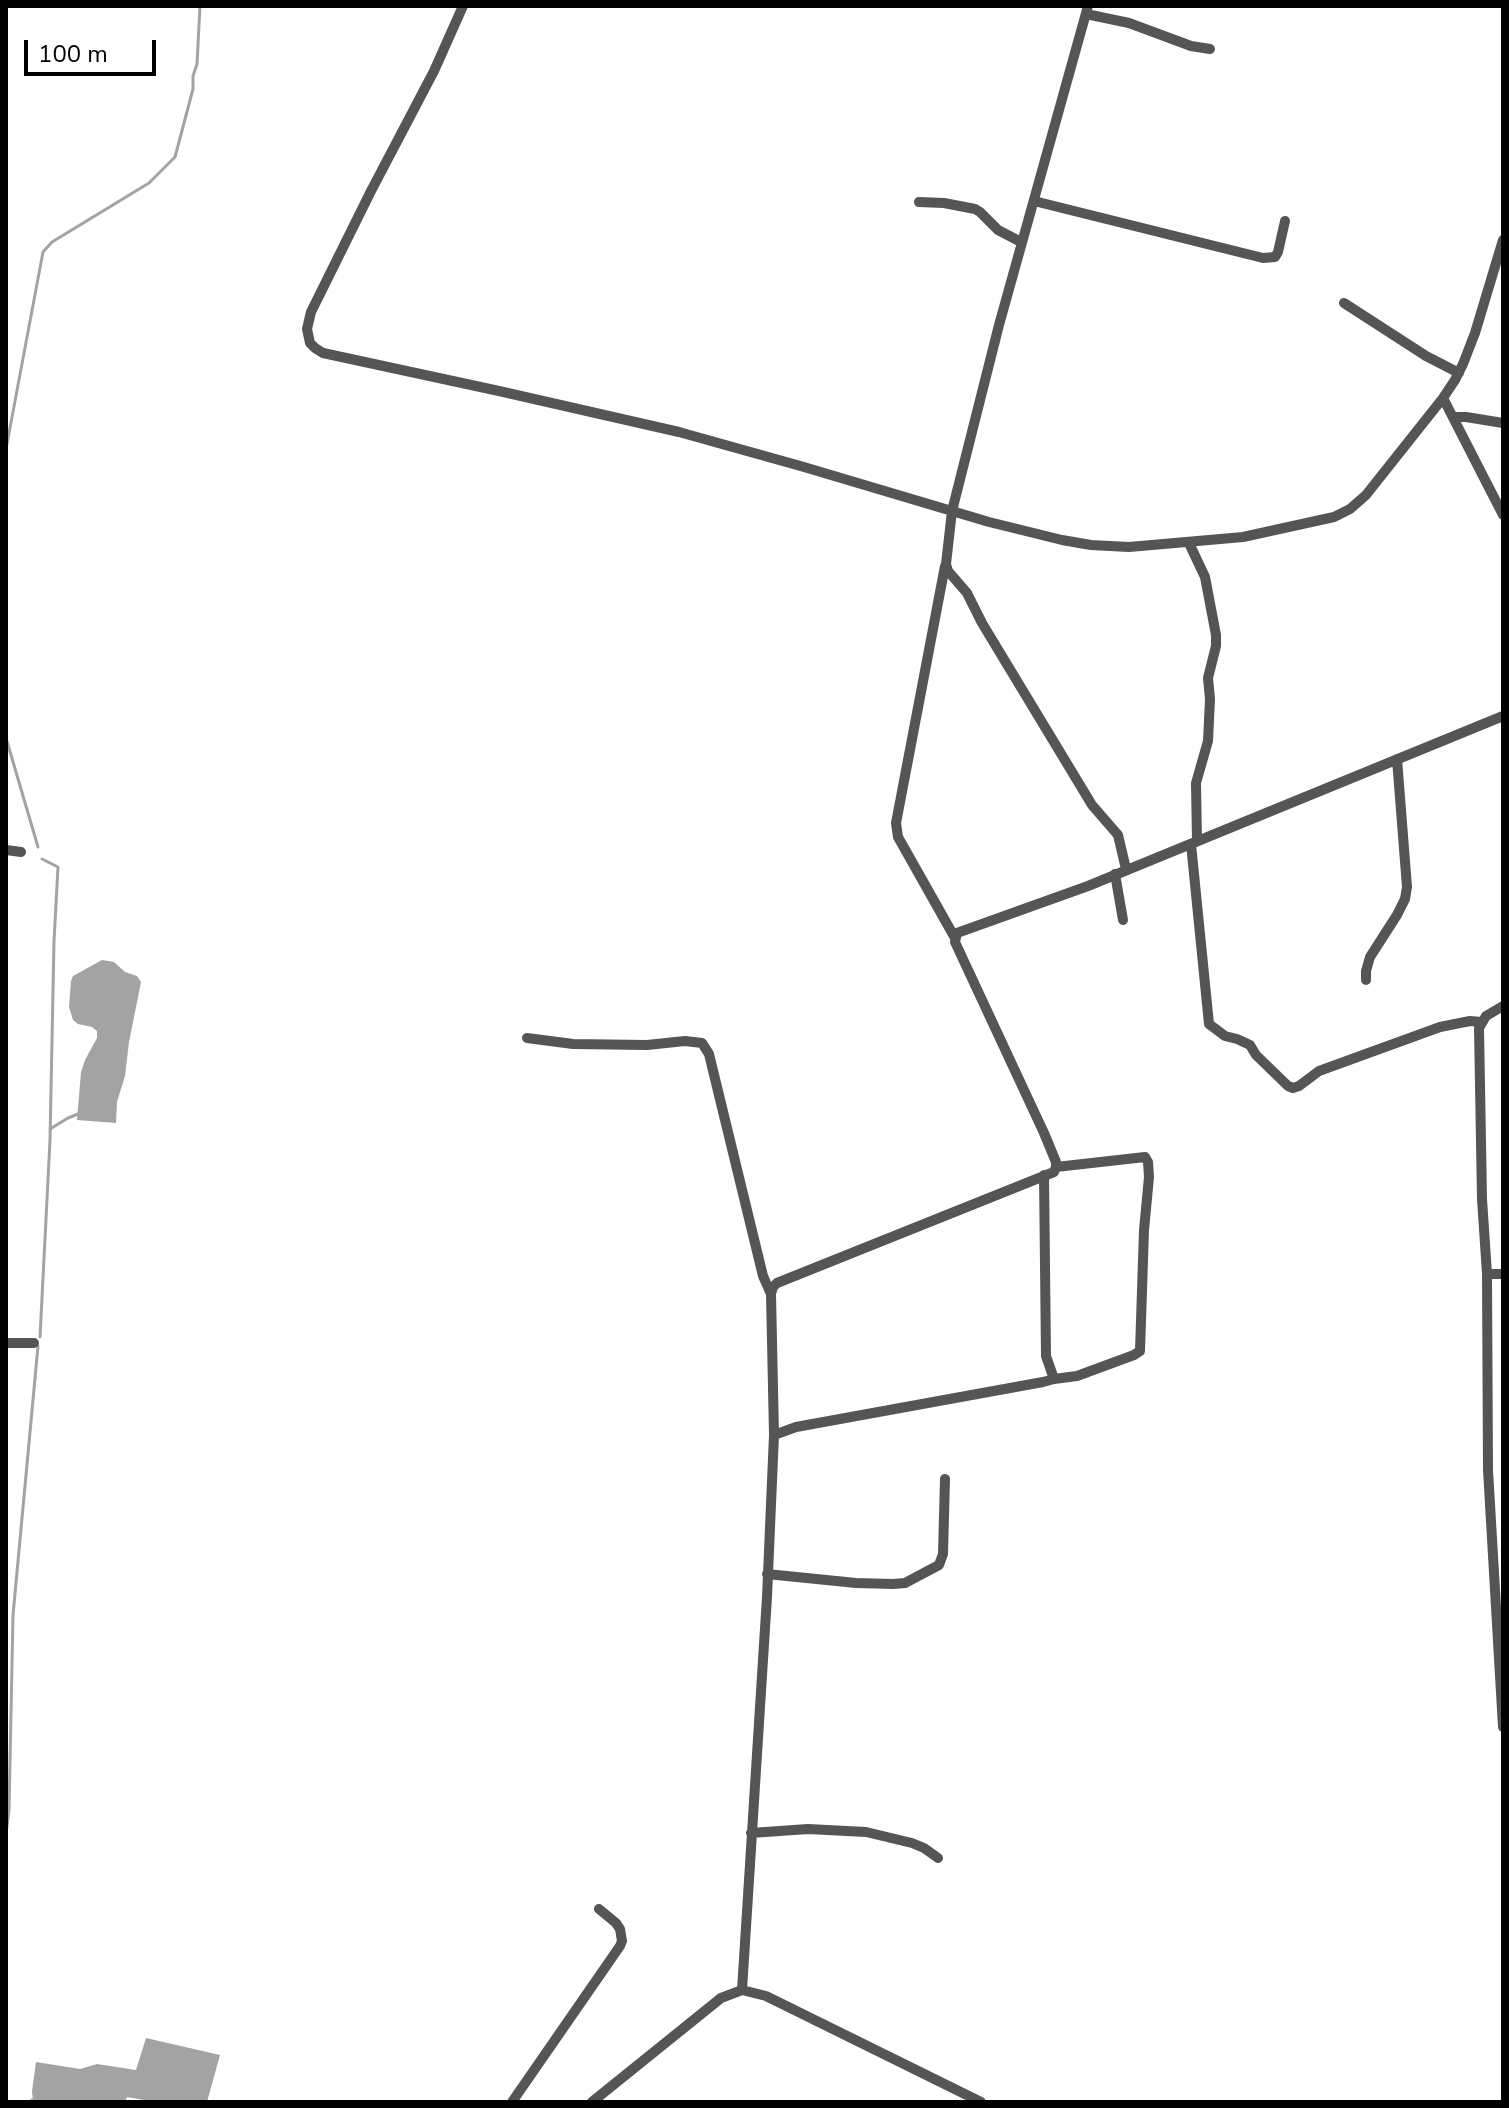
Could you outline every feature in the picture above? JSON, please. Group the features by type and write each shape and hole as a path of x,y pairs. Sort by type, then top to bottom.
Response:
{"street":[{"path":"463,6 434,71 311,312 307,329 310,343 323,353 679,432 1062,540 1129,547 1189,543 1298,526 1334,517 1350,509 1366,495 1443,398 1459,373 1475,333 1503,240"},
{"path":"771,1294 777,1283 1054,1172 1056,1167 1044,1133 955,938 898,837 896,823 946,564 952,511 1021,242 1087,10 1191,46 1210,49"},
{"path":"1034,201 1263,258 1275,257 1278,252 1285,221"},
{"path":"919,202 975,209 998,230 1021,242"},
{"path":"1344,303 1426,356 1459,373"},
{"path":"1443,398 1503,515"},
{"path":"1455,417 1503,423"},
{"path":"1189,543 1205,577 1216,635 1208,678 1208,741 1196,783 1194,843 1209,1024 1225,1036 1250,1045 1256,1055 1293,1088 1319,1071 1440,1027 1481,1022"},
{"path":"946,564 948,571 967,593 1092,805 1118,835 1126,869"},
{"path":"955,938 957,933 1088,886 1503,716"},
{"path":"1366,980 1370,957 1397,915 1407,887 1397,759"},
{"path":"6,850 21,852"},
{"path":"1115,874 1123,920"},
{"path":"1503,1006 1486,1016 1479,1028 1482,1199 1487,1274 1488,1470 1503,1727"},
{"path":"527,1038 573,1044 702,1043 709,1054 765,1284 771,1294 774,1435 742,1990"},
{"path":"774,1435 796,1427 1077,1376 1140,1351 1148,1162 1145,1157 1056,1167"},
{"path":"1044,1175 1046,1356 1054,1379"},
{"path":"1487,1274 1503,1274"},
{"path":"6,1343 34,1343"},
{"path":"767,1574 856,1583 893,1584 912,1580 942,1561 945,1479"},
{"path":"751,1833 808,1829 866,1832 912,1843 938,1858"},
{"path":"512,2102 620,1946 620,1929 599,1909"},
{"path":"592,2102 721,1998 742,1990 766,1996 981,2102"}],"shaded area":[{"path":"102,960 114,962 125,972 137,976 141,982 125,1076 117,1102 116,1123 77,1120 81,1072 97,1038 97,1031 73,1020 69,1007 71,981 73,976"},
{"path":"146,2038 220,2055 207,2102 155,2102 127,2097 125,2102 33,2102 36,2062 80,2069 97,2064 136,2070"}],"waterway":[{"path":"6,449 43,252 52,242 149,183 175,157 193,89 200,6"},
{"path":"6,738 38,847"},
{"path":"40,1337 50,1140 58,867 42,859"},
{"path":"50,1129 78,1114"},
{"path":"6,1834 13,1615 38,1346"},
{"path":"6,2101 11,2102"}]}
